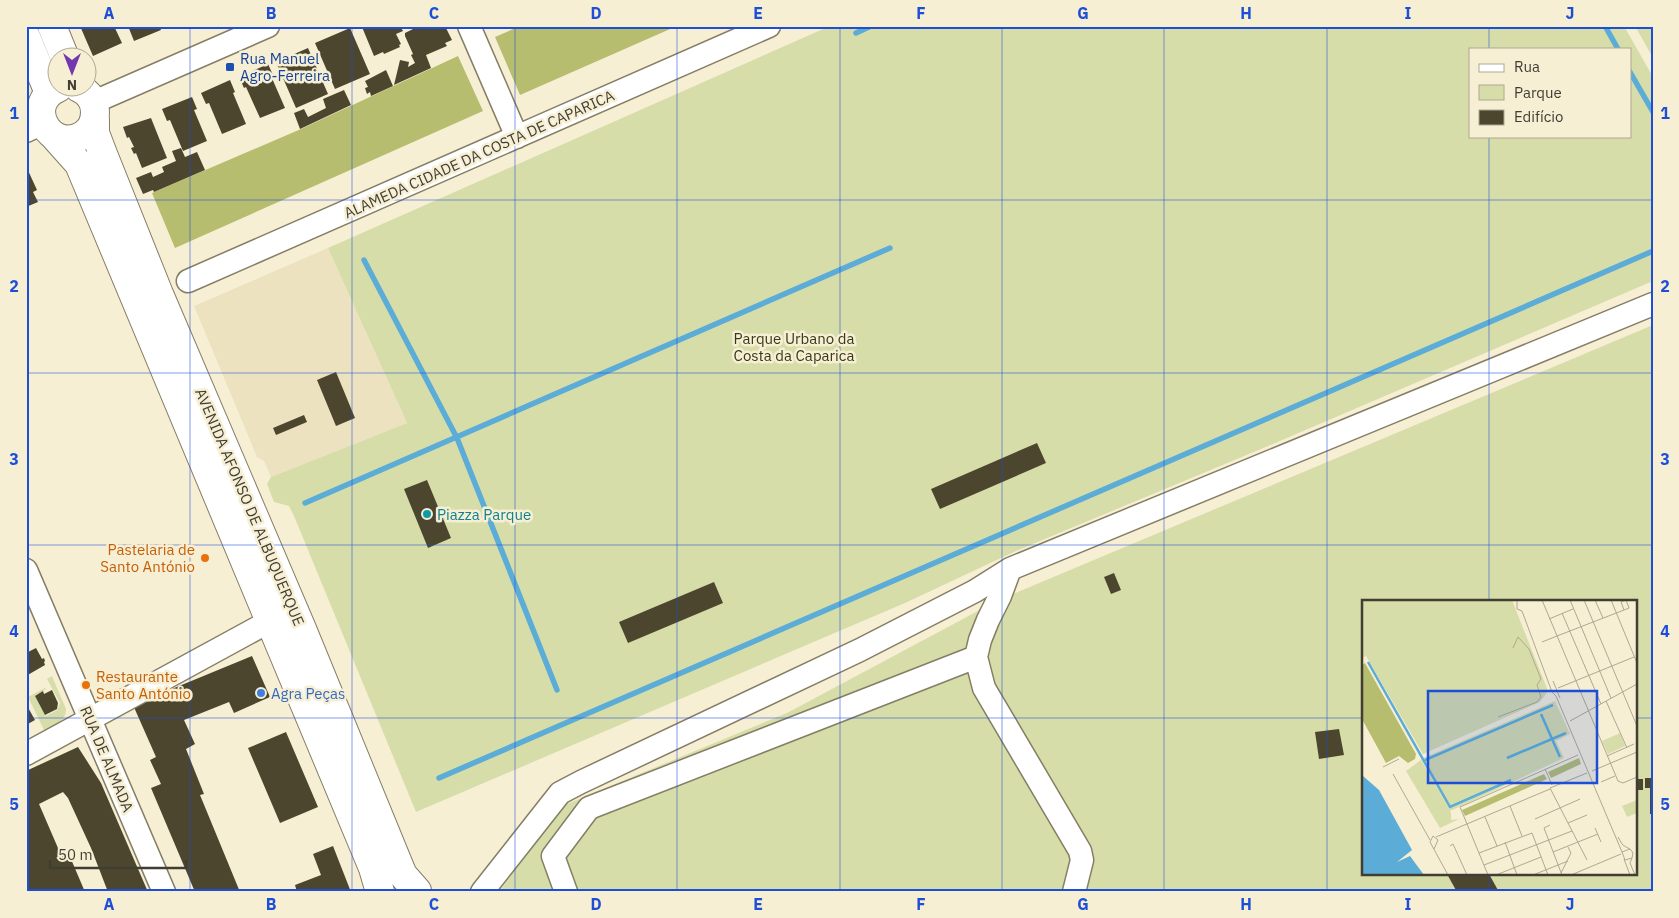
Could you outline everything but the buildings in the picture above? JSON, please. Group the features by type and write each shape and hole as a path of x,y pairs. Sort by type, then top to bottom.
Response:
{"main road":[{"path":"52,26 61,48"},
{"path":"26,37 48,79"},
{"path":"48,98 42,107 41,130 71,140 79,138 92,127 89,103"},
{"name":"AVENIDA AFONSO DE ALBUQUERQUE","path":"89,103 95,133 159,294 298,620 400,868 416,892"},
{"name":"AVENIDA AFONSO DE ALBUQUERQUE","path":"41,130 79,164 373,868 380,892"}],"street":[{"path":"89,103 268,26"},
{"path":"469,26 517,137"},
{"name":"ALAMEDA CIDADE DA COSTA DE CAPARICA","path":"188,281 769,26"},
{"path":"482,892 560,793 860,650 975,591 1010,569 1653,304"},
{"path":"1010,569 980,640 976,657 984,688 1080,851 1082,860 1074,892"},
{"name":"RUA DE ALMADA","path":"26,570 164,892"},
{"path":"26,754 270,621"},
{"path":"566,892 553,856 589,808 976,657"}],"shaded area":[{"path":"328,248 407,423 271,477 264,461 257,457 194,306"}],"green space":[{"path":"520,26 677,26 520,95 495,37"},
{"name":"Parque Urbano da Costa da Caparica","path":"830,26 1624,26 1653,77 1653,281 1261,449 1016,551 905,603 416,812 294,516 289,506 274,502 267,484 271,477 407,423 328,248"},
{"path":"1635,26 1653,26 1653,58"},
{"path":"458,56 483,111 175,248 152,193 301,129"},
{"path":"1653,325 1653,892 499,892 562,806 787,713 976,612 1000,596 1013,594"},
{"path":"52,676 66,713 62,720 44,730 28,697 45,688 35,696 45,715 57,710 60,703 47,679"}],"waterway":[{"path":"856,33 871,26"},
{"path":"1605,26 1617,48"},
{"path":"1632,75 1653,112"},
{"path":"305,503 890,248"},
{"path":"439,778 1653,251"},
{"path":"364,260 457,438 557,690"}],"place":[{"name":"Rua Manuel Agro-Ferreira","path":"230,67"},
{"name":"Piazza Parque","path":"427,514"},
{"name":"Pastelaria de Santo António","path":"205,558"},
{"name":"Restaurante Santo António","path":"86,685"},
{"name":"Agra Peças","path":"261,693"}]}
